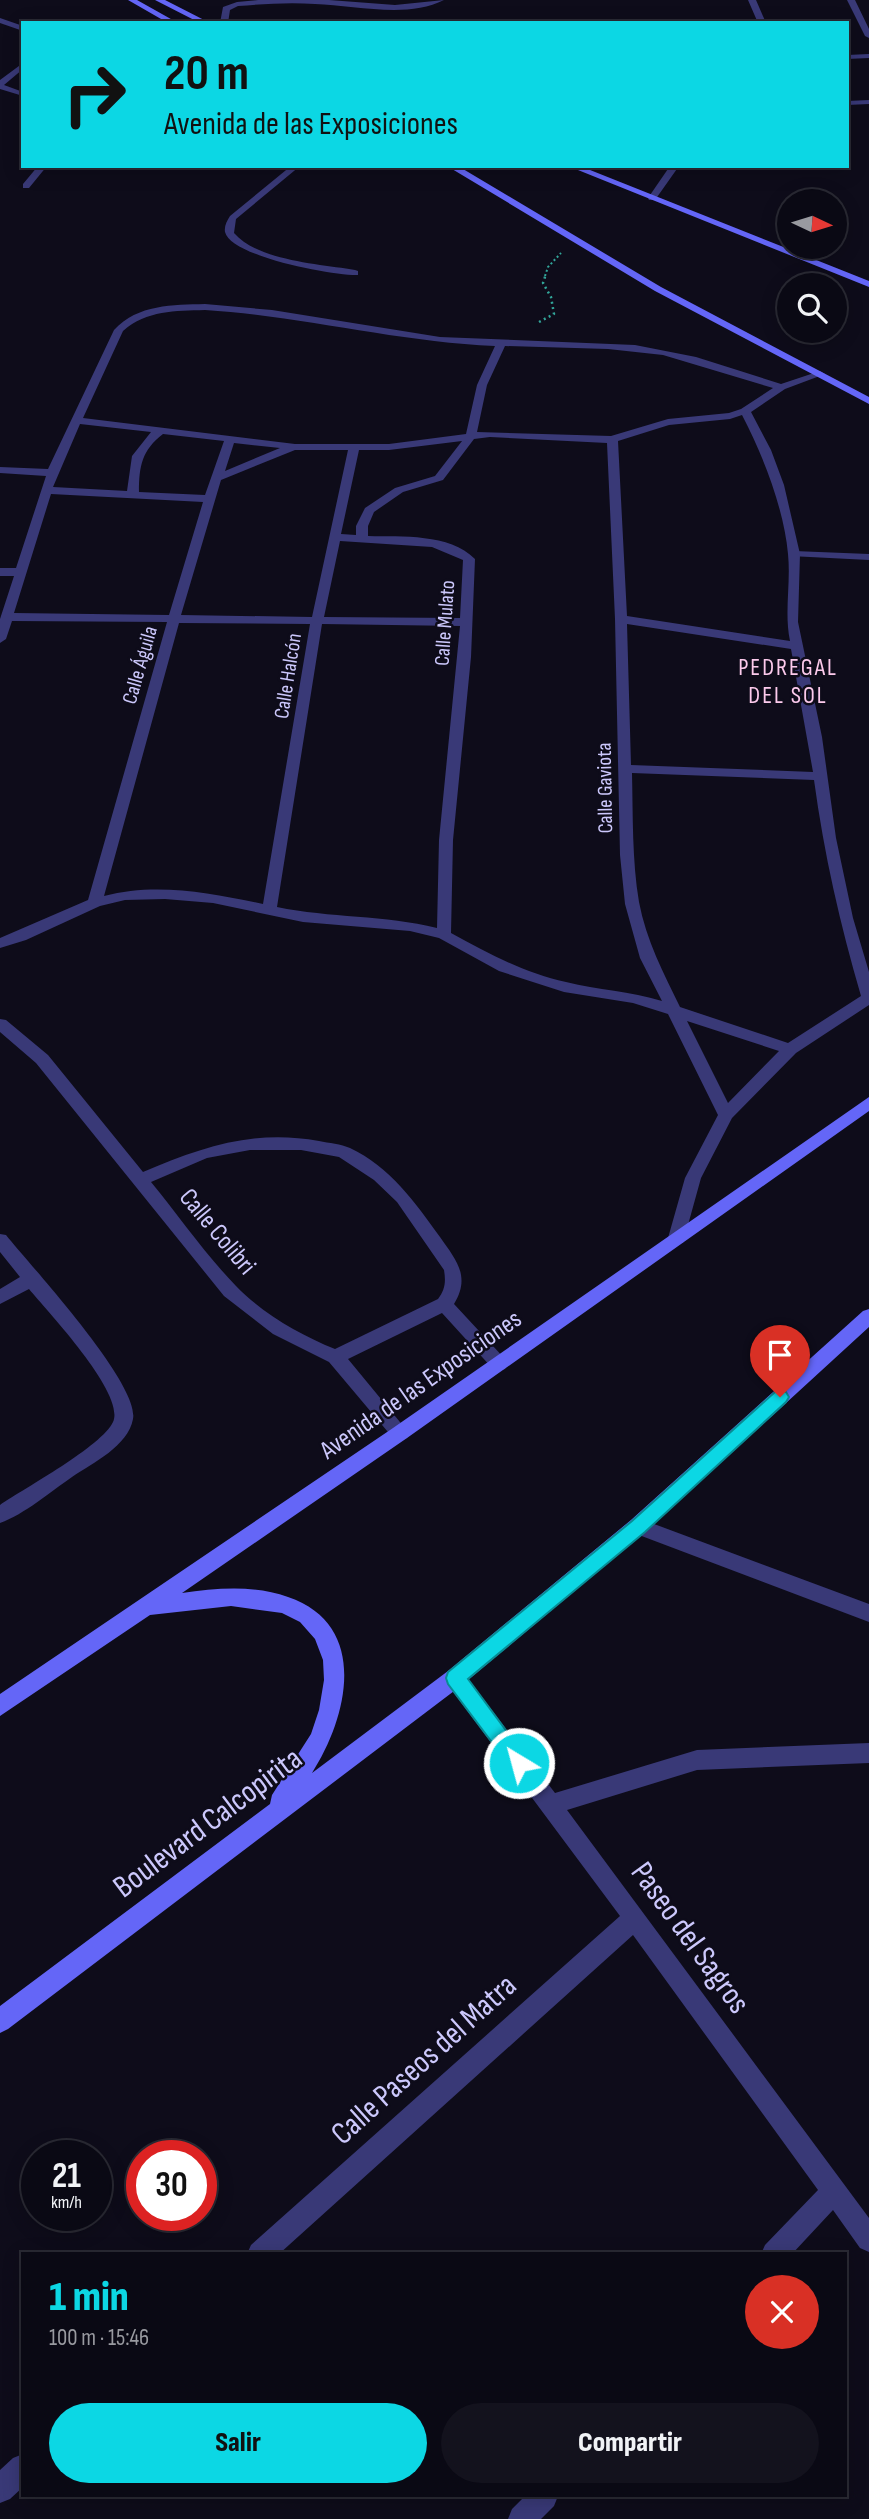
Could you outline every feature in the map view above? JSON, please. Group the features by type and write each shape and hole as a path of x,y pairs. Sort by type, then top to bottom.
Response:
{"street":[{"path":"132,0 170,21"},
{"path":"159,0 202,21"},
{"path":"224,21 226,9 237,4 327,2 393,9 440,0"},
{"path":"752,0 761,21"},
{"path":"851,0 869,35"},
{"path":"0,20 21,28"},
{"path":"849,57 869,56"},
{"path":"21,67 0,85 10,92 21,94"},
{"path":"849,103 869,102"},
{"path":"26,186 41,168"},
{"path":"453,168 700,313 869,401"},
{"path":"577,168 869,284"},
{"path":"653,198 674,168"},
{"path":"0,639 52,473 119,330 130,319 146,312 201,307 307,318 405,337 645,349 686,358 781,387"},
{"path":"335,537 362,539 362,526 369,510 399,490 439,478 471,436 480,409 482,384 500,343"},
{"path":"77,420 295,447 354,449 511,434 569,439 612,439 668,422 730,416 746,411 781,387 820,374"},
{"path":"677,1238 694,1178 726,1115 790,1049 869,998 846,918 819,776 815,737 796,646 792,622 794,554 778,485 766,450 746,411"},
{"path":"133,493 135,456 141,446 163,429"},
{"name":"Calle Águila","path":"95,903 200,527 212,499 230,439"},
{"name":"Calle Gaviota","path":"612,439 621,619 627,855 632,904 648,958 726,1115"},
{"path":"218,478 295,447"},
{"name":"Calle Halcón","path":"269,911 317,620 354,449"},
{"path":"0,470 52,473"},
{"path":"46,490 212,499"},
{"name":"Calle Mulato","path":"362,539 434,544 458,551 469,559 465,657 454,741 446,840 444,935"},
{"path":"0,572 22,572"},
{"path":"8,617 465,622"},
{"path":"621,619 796,646"},
{"path":"625,769 819,776"},
{"path":"0,943 21,937 95,903 125,895 165,894 213,898 303,917 410,926 444,935 503,968 565,987 635,998 790,1049"},
{"name":"Calle Colibri","path":"0,1024 42,1059 141,1179 195,1252 230,1291 272,1326 293,1339 335,1357"},
{"name":"Avenida de las Exposiciones","path":"0,1706 400,1433 869,1102"},
{"path":"141,1179 204,1153 250,1144 301,1144 344,1152 380,1175 404,1198 453,1269 453,1294 444,1304 335,1357 400,1433"},
{"path":"0,1240 109,1375 124,1407 124,1420 115,1436 0,1514"},
{"path":"0,1297 31,1279"},
{"path":"444,1304 499,1364"},
{"path":"455,1678 638,1526 869,1316"},
{"path":"638,1526 869,1613"},
{"path":"146,1607 191,1600 255,1598 287,1605 312,1618 330,1641 335,1672 333,1703 319,1741 272,1813"},
{"name":"Paseo del Sagros","path":"455,1678 635,1918 869,2239"},
{"name":"Boulevard Calcopirita","path":"0,2021 272,1813 455,1678"},
{"path":"550,1805 698,1760 869,1753"},
{"name":"Calle Paseos del Matra","path":"262,2252 635,1918"},
{"path":"776,2252 834,2191"},
{"path":"0,2489 21,2470"},
{"path":"522,2519 543,2497"}],"lane":[{"path":"294,168 233,218 229,225 230,233 235,240 257,252 355,273"},
{"path":"794,554 869,557"}],"path":[{"path":"500,343 554,314 551,297 543,284 548,267 560,253 580,243"}],"district":[{"name":"PEDREGAL DEL SOL","path":"788,681"}],"route":[{"path":"519,1763 455,1678 638,1526 780,1397"}]}
